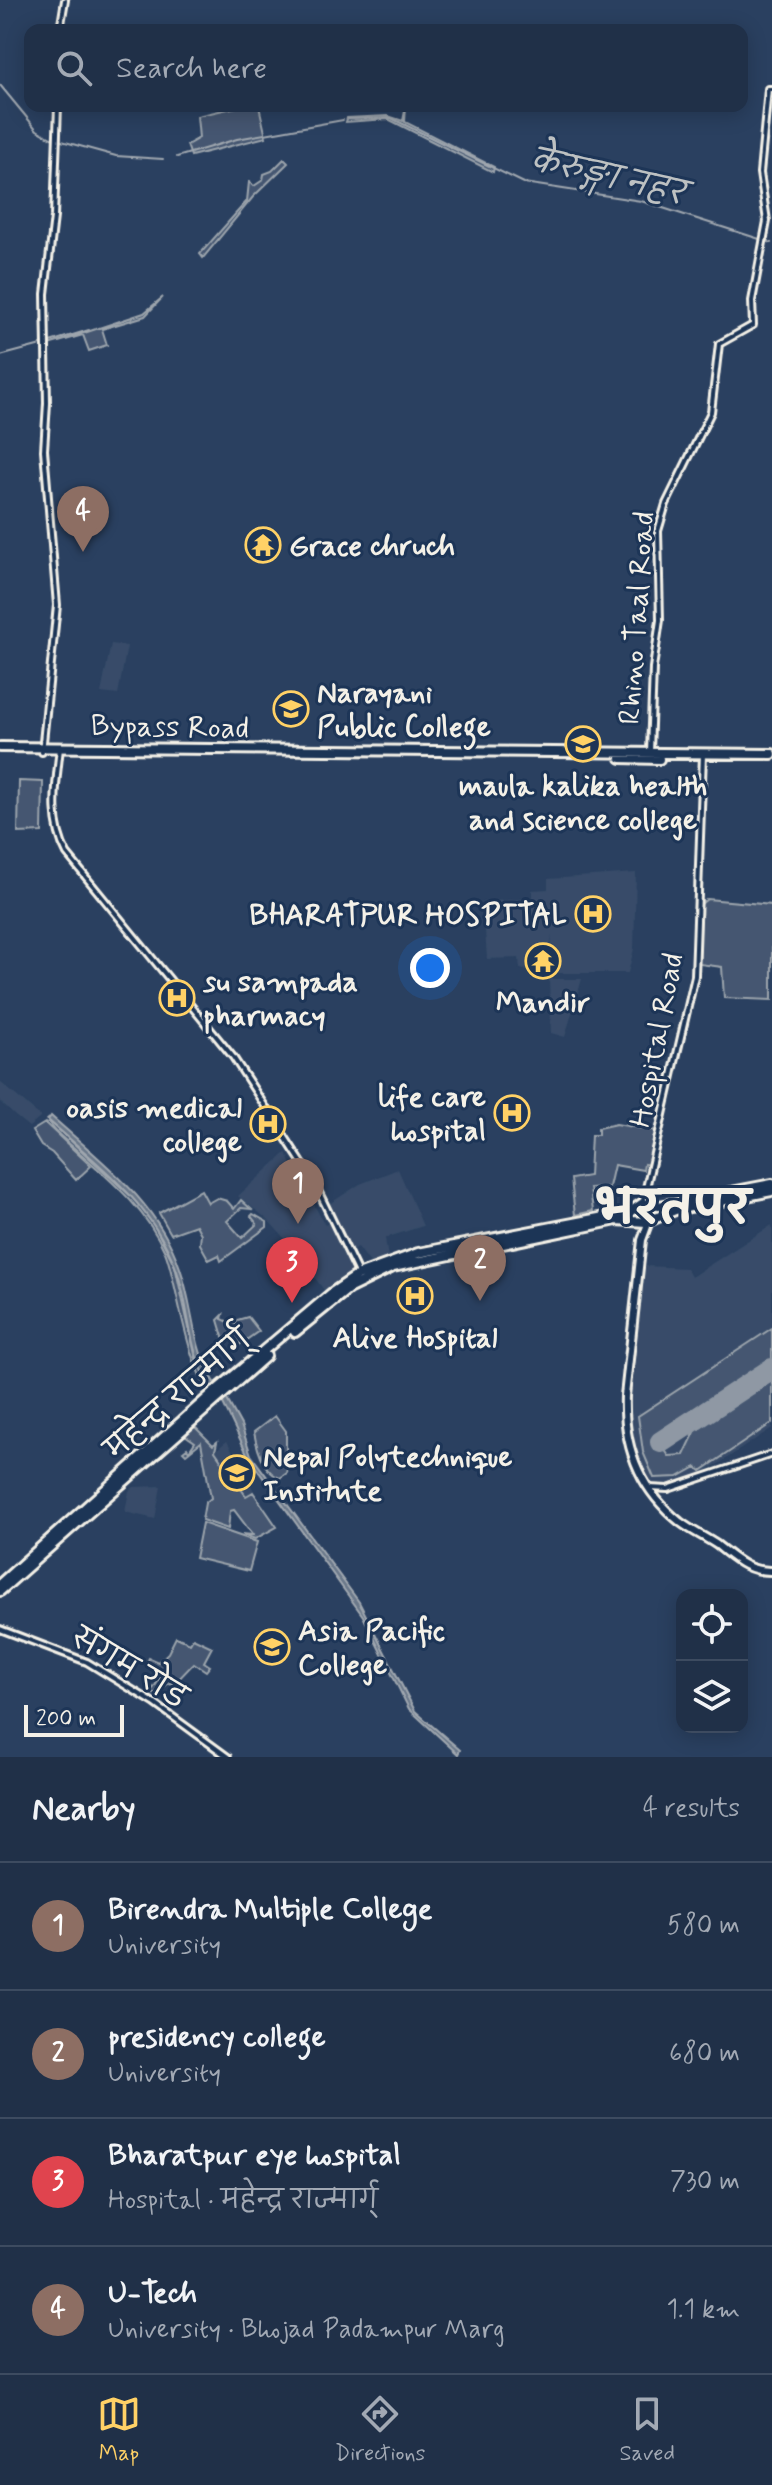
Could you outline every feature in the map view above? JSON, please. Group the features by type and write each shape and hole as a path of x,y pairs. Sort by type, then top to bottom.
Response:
{"highway":[{"name":"Bypass Road","path":"0,749 772,757"},
{"name":"महेन्द्र राज्मार्ग्","path":"0,1584 224,1389 360,1278 408,1255 630,1212 638,1205 772,1184"},
{"name":"महेन्द्र राज्मार्ग्","path":"360,1278 401,1264 442,1255 617,1220 645,1220 675,1210 772,1191"},
{"path":"638,1205 645,1220"},
{"path":"645,1220 651,1205"},
{"name":"महेन्द्र राज्मार्ग्","path":"0,1591 216,1396"}],"main road":[{"path":"645,1220 624,1411 631,1452 645,1485 672,1516 743,1565 772,1571"}],"street":[{"path":"61,24 65,0"},
{"name":"Rhino Taal Road","path":"650,756 653,668 659,633 659,525 711,412 719,344 753,325 752,301 765,240 766,208 760,166 768,89 772,89"},
{"path":"42,750 57,605 44,450 47,403 45,294 54,217 58,112"},
{"path":"60,750 55,817 57,832 67,854 233,1057 313,1180 360,1278"},
{"name":"Hospital Road","path":"638,1205 648,1189 695,976 704,756"},
{"name":"Hospital Road","path":"648,1189 651,1205"},
{"path":"645,1485 668,1489 772,1454"},
{"name":"संगम रोड","path":"0,1629 87,1662 154,1703 228,1757"}],"shaded area":[{"path":"215,112 260,112 266,137 191,156 187,145 199,138 197,116"},
{"path":"406,112 405,122 494,167 493,172 388,119 346,122 347,118 388,116 403,121"},
{"path":"284,159 288,163 253,197 203,258 200,254 247,201 249,182 254,186"},
{"path":"163,297 145,316 102,329 107,345 89,351 83,335 48,345 144,313"},
{"path":"111,644 127,646 118,695 101,693"},
{"path":"19,781 43,782 42,832 18,833"},
{"name":"BHARATPUR HOSPITAL","path":"636,873 634,949 628,973 554,973 551,935 551,950 533,952 535,970 520,969 519,958 487,959 483,902 533,898 532,890 548,889 548,879"},
{"path":"707,899 772,905 772,1000 724,998 722,967 699,964 701,904"},
{"path":"549,979 582,979 565,1037 551,1033"},
{"path":"0,1082 40,1118 29,1127 14,1115 0,1102"},
{"path":"51,1116 126,1184 157,1222 180,1268 199,1346 220,1389 216,1392 199,1363 175,1266 152,1222 104,1169 48,1120"},
{"path":"47,1119 147,1211 175,1266 196,1359 217,1393 207,1387 191,1353 170,1265 158,1237 129,1198 57,1133"},
{"path":"45,1123 91,1166 76,1180 52,1153 41,1146 32,1131"},
{"path":"616,1124 657,1131 649,1165 644,1164 643,1170 614,1165 609,1187 590,1188 593,1211 575,1215 571,1179 589,1176 591,1135 598,1135 598,1128"},
{"path":"286,1153 325,1225 331,1222 354,1274 327,1294 288,1242 267,1219 238,1196"},
{"path":"398,1169 423,1226 385,1238 388,1258 371,1264 358,1247 351,1250 329,1204 360,1184"},
{"path":"201,1190 208,1203 217,1198 227,1201 234,1209 241,1200 251,1209 241,1208 227,1221 242,1238 257,1224 251,1216 253,1214 267,1222 267,1227 221,1261 219,1255 209,1260 200,1244 201,1234 196,1225 171,1234 159,1213"},
{"path":"772,1225 772,1428 720,1463 684,1482 653,1487 642,1473 627,1418 645,1266 686,1268 691,1277"},
{"path":"223,1315 222,1319 235,1325 237,1320 248,1317 259,1331 239,1345 238,1341 224,1340 218,1320"},
{"path":"772,1328 772,1362 657,1439 669,1456 684,1455 696,1430 772,1380 772,1423 701,1471 696,1467 678,1477 654,1478 643,1452 638,1416"},
{"path":"225,1396 241,1425 251,1455 359,1602 415,1711 460,1750 458,1754 409,1709 363,1616 249,1458 221,1399"},
{"path":"275,1416 286,1431 286,1451 291,1459 287,1473 280,1478 265,1465 254,1432"},
{"path":"194,1426 213,1445 217,1442 215,1451 246,1496 253,1492 277,1527 255,1539 242,1534 253,1535 234,1510 230,1511 228,1529 202,1520 205,1503 211,1498 201,1442 186,1454 183,1451 187,1448 189,1451 195,1442 185,1435"},
{"name":"Nepal Polytechnique Institute","path":"227,1441 254,1491 246,1496 215,1451"},
{"path":"161,1486 155,1519 125,1512 129,1491 134,1487"},
{"path":"202,1523 257,1542 249,1571 195,1558"},
{"path":"176,1637 190,1643 193,1638 212,1647 204,1662 210,1666 206,1671 194,1663 174,1684 169,1683 154,1694 151,1692 160,1678 147,1662 149,1658 158,1662 168,1653"}],"waterway":[{"path":"0,85 37,130 53,139"},
{"name":"केेरुङ्गा नहर","path":"348,119 391,118 524,183 641,201 772,243"},
{"path":"177,157 237,139 343,120"},
{"path":"58,140 116,156 163,159"},
{"path":"50,342 89,330"},
{"path":"0,356 45,344"}],"runway":[{"path":"661,1442 772,1369"}],"place":[{"name":"Grace chruch","path":"263,545"},
{"name":"U-Tech","path":"83,552"},
{"name":"Narayani Public College","path":"291,709"},
{"name":"maula kalika health and science college","path":"583,744"},
{"name":"BHARATPUR HOSPITAL","path":"593,914"},
{"name":"Mandir","path":"543,961"},
{"name":"su sampada pharmacy","path":"177,998"},
{"name":"life care hospital","path":"512,1113"},
{"name":"oasis medical college","path":"268,1124"},
{"name":"Birendra Multiple College","path":"298,1224"},
{"name":"Alive Hospital","path":"415,1296"},
{"name":"presidency college","path":"480,1301"},
{"name":"Bharatpur eye hospital","path":"292,1303"},
{"name":"Nepal Polytechnique Institute","path":"237,1473"},
{"name":"Asia Pacific College","path":"272,1647"}],"district":[{"name":"भरतपुर","path":"673,1207"}]}
